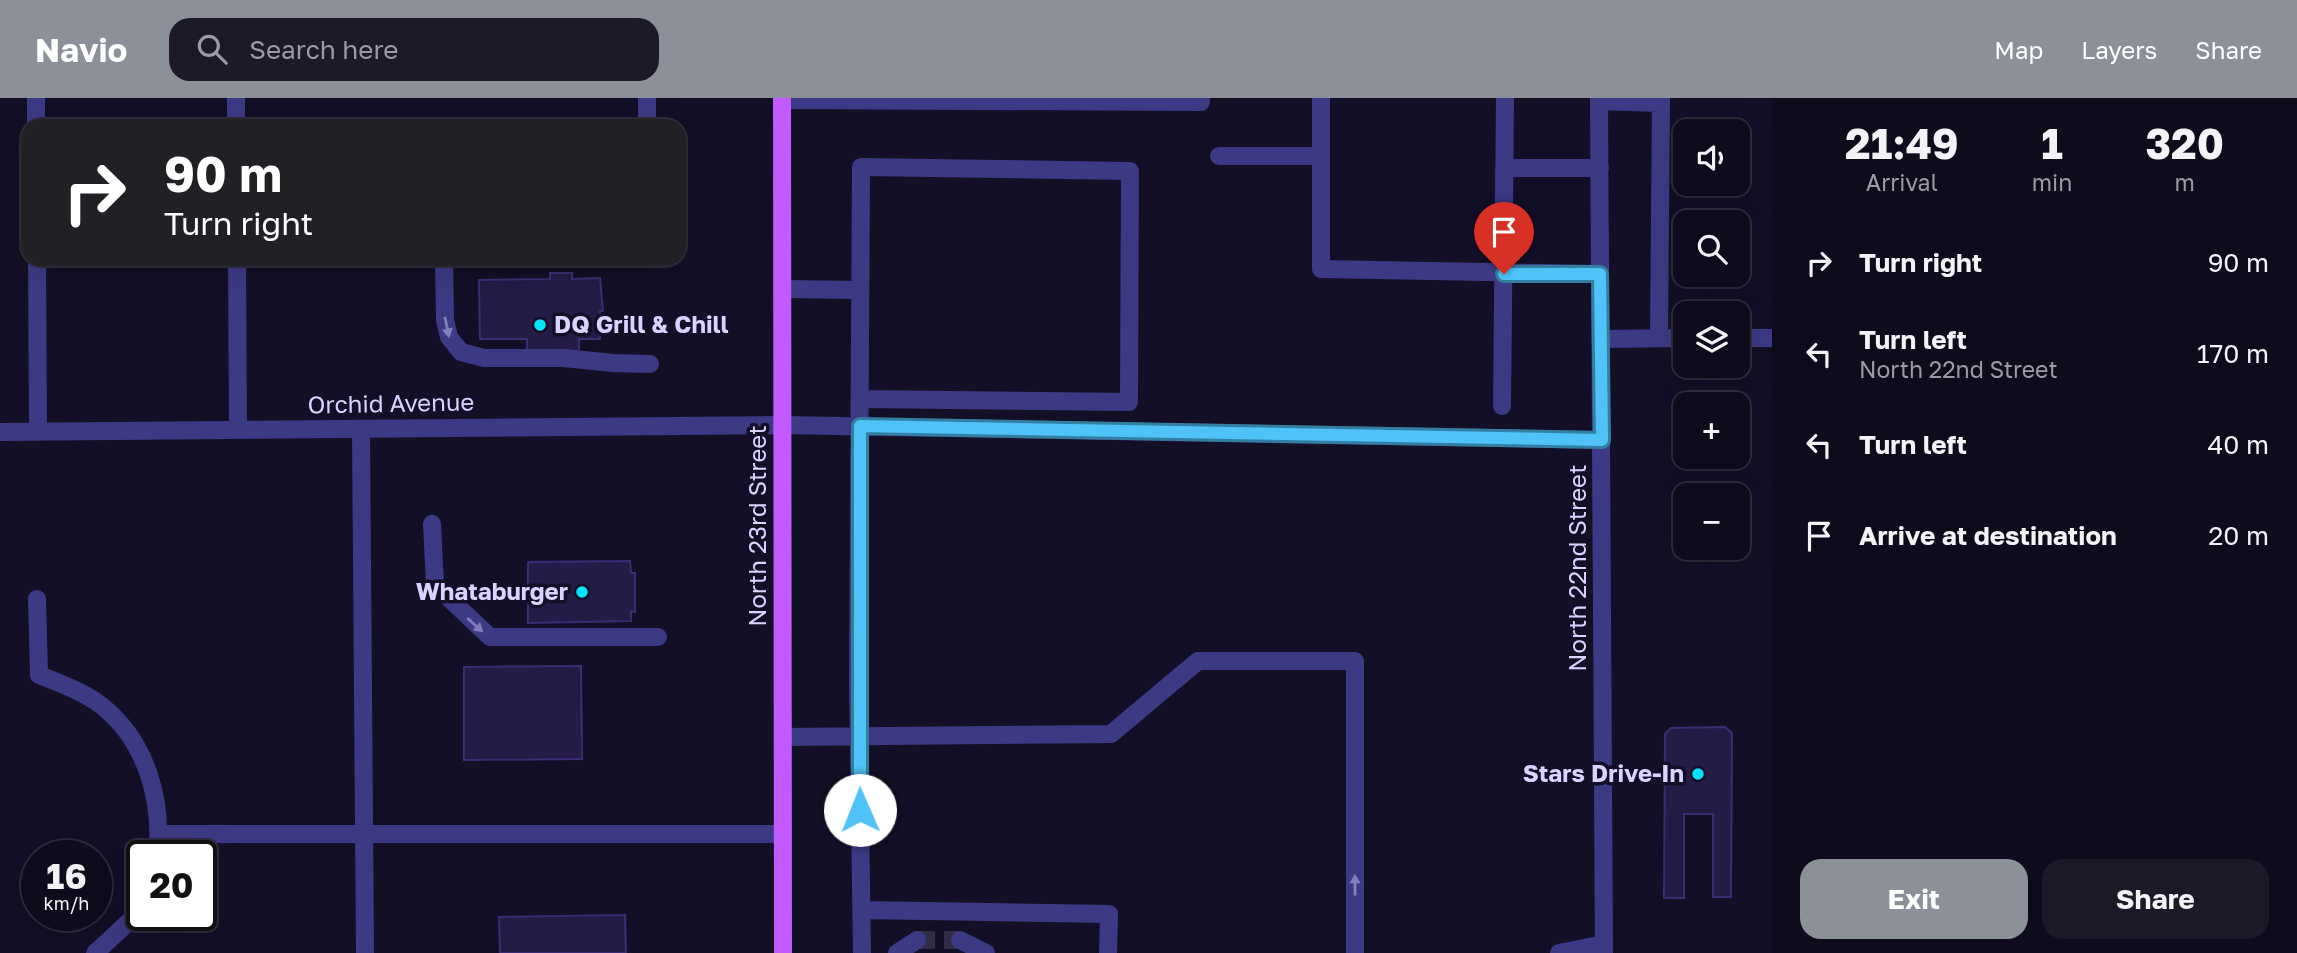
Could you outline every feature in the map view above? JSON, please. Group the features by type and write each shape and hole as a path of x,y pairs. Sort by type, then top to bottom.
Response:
{"main road":[{"name":"North 23rd Street","path":"782,99 783,953"}],"street":[{"path":"36,98 36,119"},
{"path":"236,98 236,119"},
{"path":"647,98 647,119"},
{"path":"1321,98 1321,269 1600,274"},
{"path":"1502,406 1505,98"},
{"path":"782,99 1201,100"},
{"path":"1599,99 1661,100 1659,338"},
{"name":"North 22nd Street","path":"1599,99 1604,948"},
{"path":"1219,156 1321,156"},
{"path":"860,399 1129,402 1130,171 861,167 858,736 862,953"},
{"path":"1504,168 1600,167"},
{"path":"37,266 38,432"},
{"path":"237,266 238,430"},
{"path":"444,266 445,320 449,337 461,352 484,358 564,358 613,363 650,363"},
{"path":"782,289 860,290"},
{"path":"1601,339 1673,338"},
{"path":"1750,338 1772,338"},
{"name":"Orchid Avenue","path":"0,432 782,425 1602,440"},
{"path":"361,429 365,953"},
{"path":"432,524 435,585 490,637 658,637"},
{"path":"37,599 39,675 101,705 121,726 148,770 159,804 158,840"},
{"path":"783,737 1111,734 1198,661 1355,660 1355,953"},
{"path":"159,834 783,834"},
{"path":"862,910 1109,914 1108,953"},
{"path":"94,953 126,924"},
{"path":"897,953 917,940"},
{"path":"960,940 985,953"},
{"path":"1559,953 1604,948"}],"building":[{"name":"DQ Grill & Chill","path":"550,273 572,273 572,279 600,278 603,311 600,311 600,339 579,339 579,351 527,352 527,339 480,339 479,280 550,279"},
{"name":"Whataburger","path":"630,561 631,573 635,573 635,612 631,611 631,621 528,623 528,562"},
{"path":"581,666 582,759 464,760 464,667"},
{"name":"Stars Drive-In","path":"1725,727 1732,733 1731,897 1713,897 1713,814 1684,814 1684,898 1664,898 1665,734 1671,728"},
{"path":"625,915 626,953 500,953 499,917"}],"tunnel":[{"path":"917,940 960,940"}],"place":[{"name":"DQ Grill & Chill","path":"540,325"},
{"name":"Whataburger","path":"582,592"},
{"name":"Stars Drive-In","path":"1698,774"}],"route":[{"path":"860,810 860,426 1602,440 1600,274 1504,274"}]}
